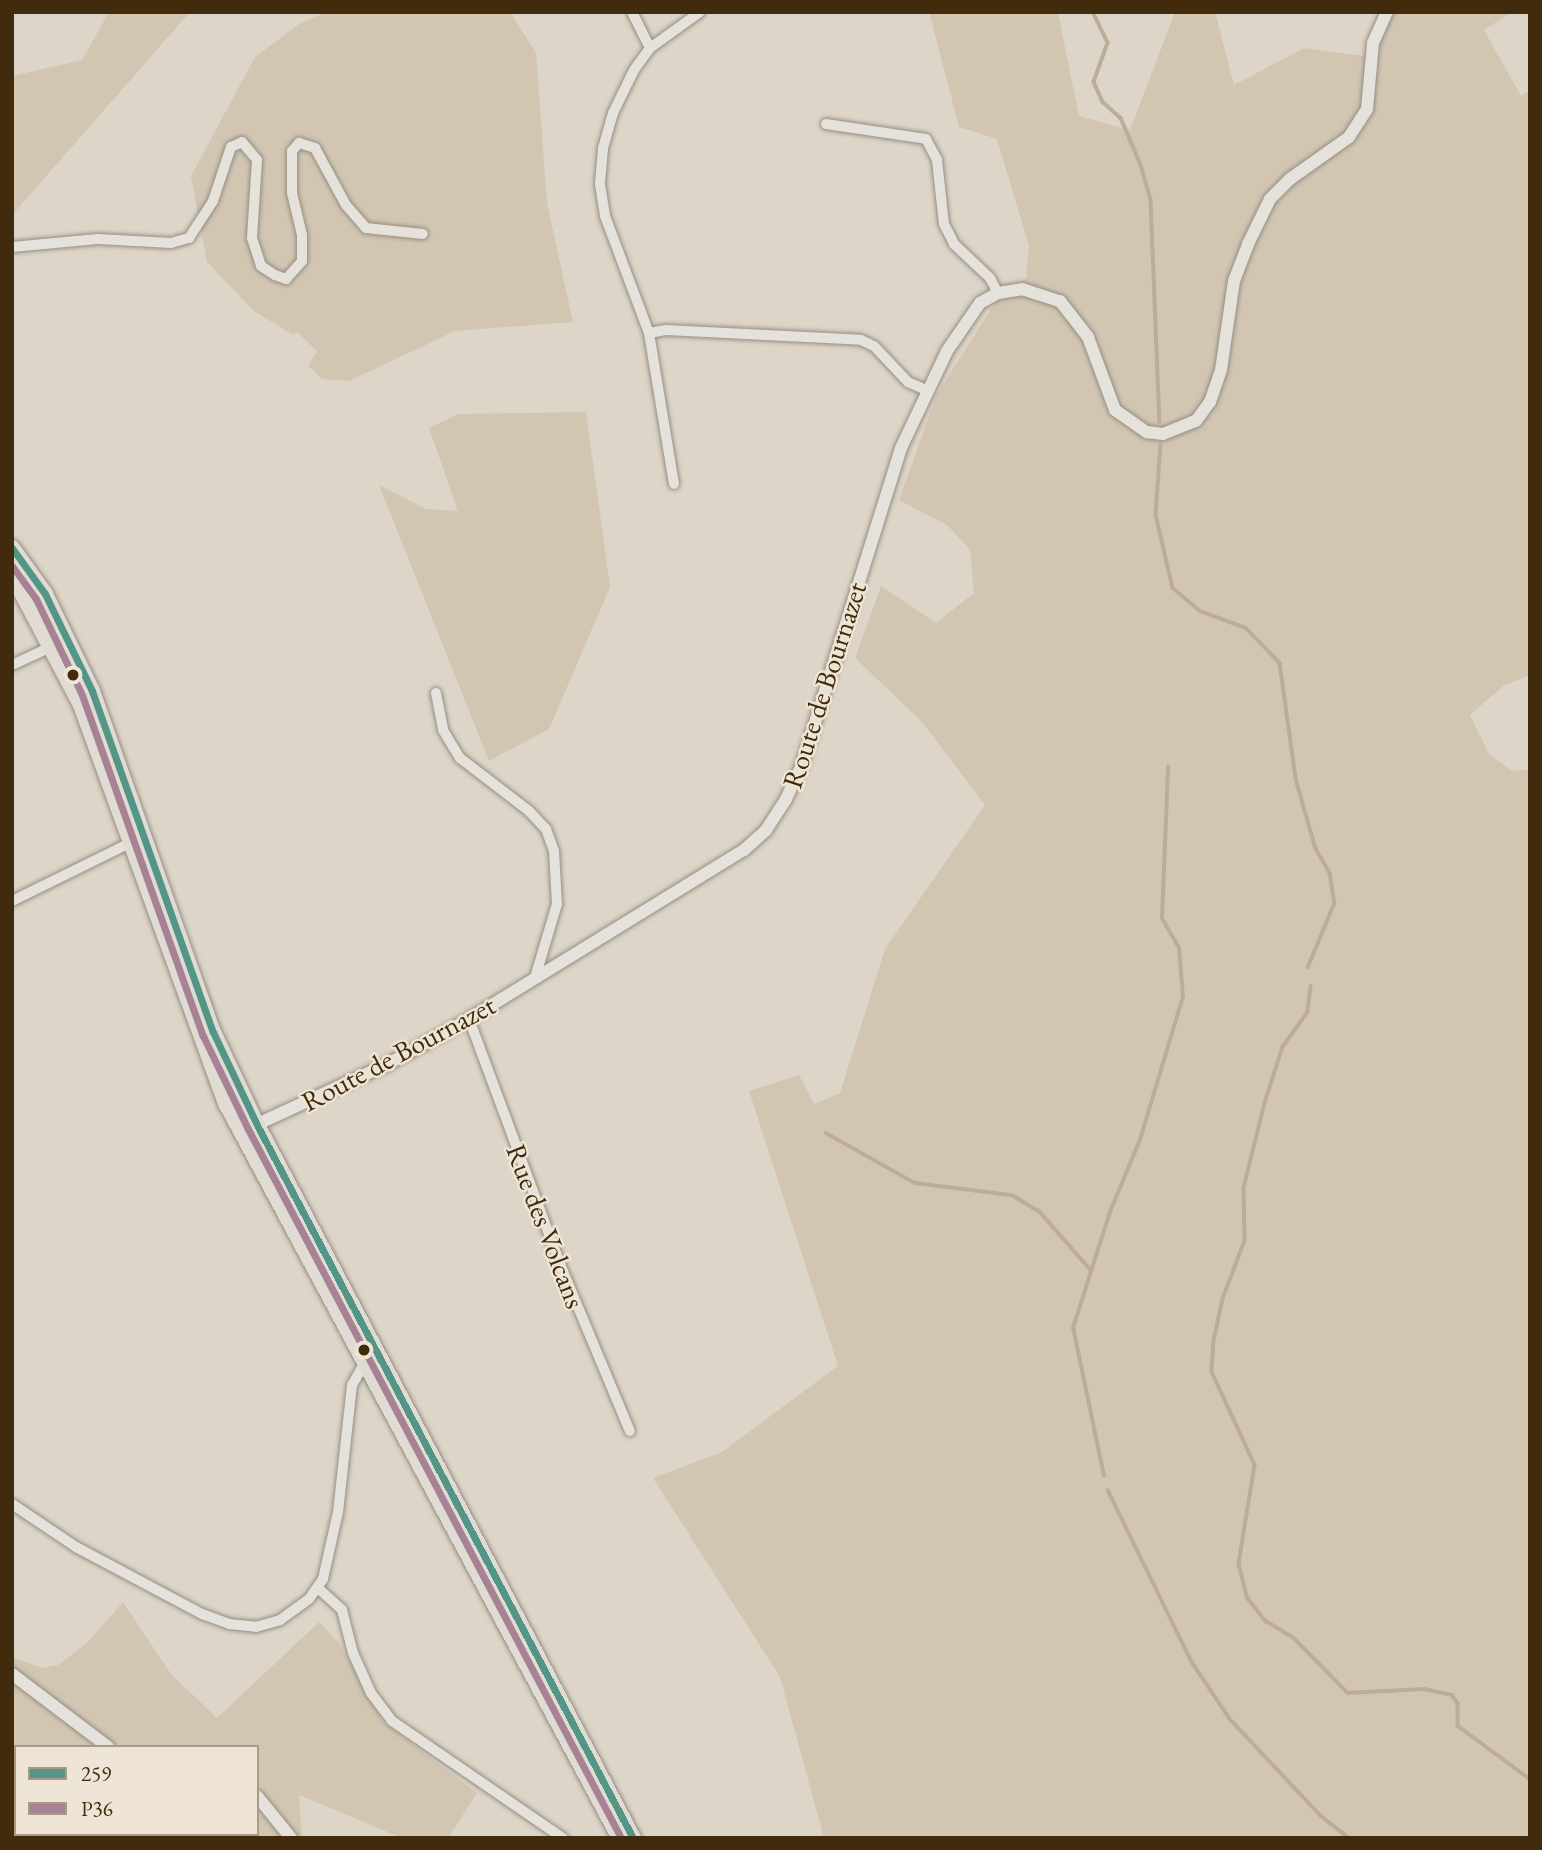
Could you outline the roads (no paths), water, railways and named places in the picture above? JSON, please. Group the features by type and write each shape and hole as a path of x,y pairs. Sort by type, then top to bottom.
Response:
{"main road":[{"path":"12,548 45,594 61,643 214,1032 257,1125 370,1356 620,1838"},
{"path":"12,575 61,643"},
{"path":"137,839 199,1038 241,1131 370,1356 633,1838"}],"street":[{"path":"632,12 650,48"},
{"path":"674,484 649,333 611,240 600,184 613,113 650,48 700,12"},
{"path":"826,124 926,139 937,160 944,225 954,244 990,278 998,293 1022,289 1060,301 1088,337 1115,410 1147,432 1163,434 1196,421 1210,402 1221,370 1234,281 1270,199 1290,179 1349,137 1367,109 1373,43 1387,12"},
{"path":"12,247 97,239 171,243 190,238 213,201 231,147 242,142 257,160 252,239 261,266 275,275 286,279 302,261 302,235 292,193 292,151 299,143 314,148 346,205 366,228 423,234"},
{"name":"Route de Bournazet","path":"241,1131 386,1065 469,1019 744,850 786,799 802,764 883,499 926,390 971,313 998,293"},
{"path":"649,333 666,330 861,341 874,346 908,382 926,390"},
{"path":"12,665 61,643"},
{"path":"436,693 443,730 460,758 529,811 546,829 554,852 557,904 535,978"},
{"path":"12,901 137,839"},
{"name":"Rue des Volcans","path":"469,1019 559,1264 629,1431"},
{"path":"12,1504 94,1557 229,1624 256,1627 280,1620 319,1589 338,1512 352,1385 370,1356"},
{"path":"319,1589 342,1611 353,1653 371,1693 392,1721 563,1838"},
{"path":"12,1674 105,1745"},
{"path":"259,1799 290,1838"}],"waterway":[{"path":"1093,12 1108,43 1094,82 1103,102 1121,118 1141,165 1151,201 1160,422"},
{"path":"1161,445 1156,515 1173,588 1200,611 1246,628 1280,663 1296,779 1316,849 1330,873 1335,903 1308,968"},
{"path":"1104,1476 1073,1328 1110,1212 1140,1140 1183,997 1179,948 1162,918 1168,767"},
{"path":"1311,986 1308,1012 1283,1047 1265,1103 1244,1188 1245,1241 1223,1299 1214,1341 1212,1372 1255,1465 1239,1564 1247,1597 1266,1621 1294,1638 1348,1693 1424,1689 1452,1695 1458,1704 1458,1726 1530,1779"},
{"path":"826,1133 915,1183 1012,1195 1040,1212 1091,1270"},
{"path":"1108,1490 1192,1662 1230,1719 1321,1816 1349,1838"}]}
